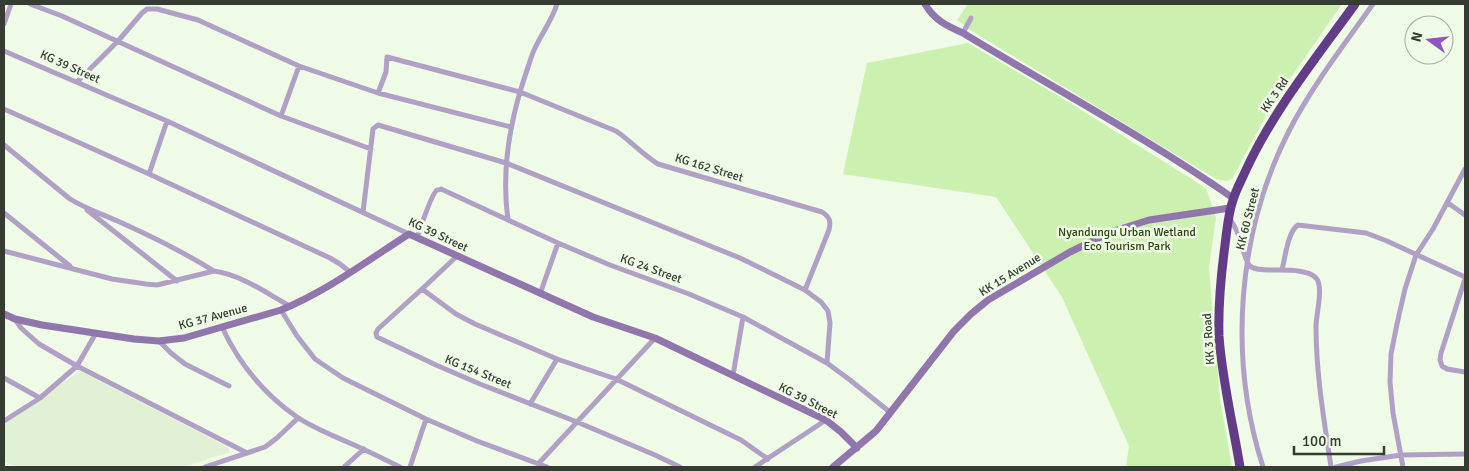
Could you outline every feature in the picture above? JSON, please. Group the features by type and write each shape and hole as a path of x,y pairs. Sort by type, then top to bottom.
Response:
{"highway":[{"name":"KK 3 Rd","path":"1229,213 1233,198 1251,158 1273,119 1355,4"},
{"name":"KK 3 Road","path":"1229,213 1220,296 1220,336 1223,368 1240,467"}],"street":[{"path":"4,24 11,4"},
{"path":"30,4 62,16 281,116 372,149"},
{"path":"508,220 505,187 511,127 534,49 553,16 557,4"},
{"path":"925,4 942,23 963,33 1117,125 1206,179 1233,198"},
{"name":"KK 60 Street","path":"1263,467 1249,412 1244,375 1242,320 1253,232 1263,194 1276,159 1290,130 1306,101 1373,4"},
{"path":"76,82 118,41 142,13 147,9 156,9 198,20 299,66 378,93 511,127"},
{"path":"963,33 972,18"},
{"name":"KG 39 Street","path":"4,50 167,121 540,294 593,317 655,338 826,420 857,448"},
{"path":"378,93 386,72 387,57 520,92"},
{"path":"281,116 299,66"},
{"name":"KG 162 Street","path":"520,92 616,131 658,164 822,212 828,216 829,230 805,290"},
{"path":"4,109 330,258 350,272"},
{"path":"149,174 167,121"},
{"path":"363,212 373,129 378,125 506,163 740,258 805,290 821,302 828,311 830,323 827,363"},
{"path":"4,145 70,200 122,223 195,259 214,271 241,278 290,306"},
{"path":"1403,467 1393,413 1390,382 1391,354 1405,289 1416,256 1448,203 1465,169"},
{"name":"KG 24 Street","path":"417,238 429,205 436,191 441,189 558,243 743,317 827,363 891,413"},
{"path":"1448,203 1465,215"},
{"path":"81,206 177,281"},
{"path":"4,213 72,268"},
{"path":"1229,213 1248,263 1252,268 1311,274 1317,278 1320,284 1316,324 1317,358 1330,467"},
{"name":"KK 15 Avenue","path":"833,467 876,432 954,331 988,300 1070,252 1130,225 1149,220 1229,213"},
{"path":"1282,270 1294,227 1298,225 1366,233 1465,278 1440,360 1442,366 1447,369 1465,372"},
{"name":"KG 37 Avenue","path":"4,314 15,319 134,339 184,338 281,310 317,294 409,234"},
{"path":"540,294 558,243"},
{"path":"4,251 112,278 146,284 157,285 214,271"},
{"name":"KG 154 Street","path":"457,256 378,329 377,337 436,365 680,467"},
{"path":"422,290 456,314 476,324 556,359 616,379 741,440 768,458"},
{"path":"281,310 307,350 320,363 343,378 426,419 477,441 547,467"},
{"path":"733,375 743,317"},
{"path":"15,319 21,328 39,344 77,366 246,453"},
{"path":"222,328 235,352 256,381 298,418 400,467"},
{"path":"4,420 40,398 77,366 96,333"},
{"path":"538,464 655,338"},
{"path":"158,340 185,364 229,386"},
{"path":"530,404 556,359"},
{"path":"4,378 40,398"},
{"path":"205,467 265,446 277,438 298,418"},
{"path":"410,467 426,419"},
{"path":"756,467 826,420"},
{"path":"344,467 364,450"},
{"path":"1336,467 1401,455 1465,454"}],"shaded area":[{"path":"80,371 222,444 230,452 183,467 17,467 4,462 4,422"}],"green space":[{"path":"968,4 1342,4 1271,106 1232,179 1226,181 1216,179 970,30 957,20"},
{"name":"Nyandungu Urban Wetland Eco Tourism Park","path":"968,43 1062,98 1206,188 1216,218 1209,267 1220,399 1232,467 1126,467 1129,446 1062,297 996,197 843,174 867,63"}]}
